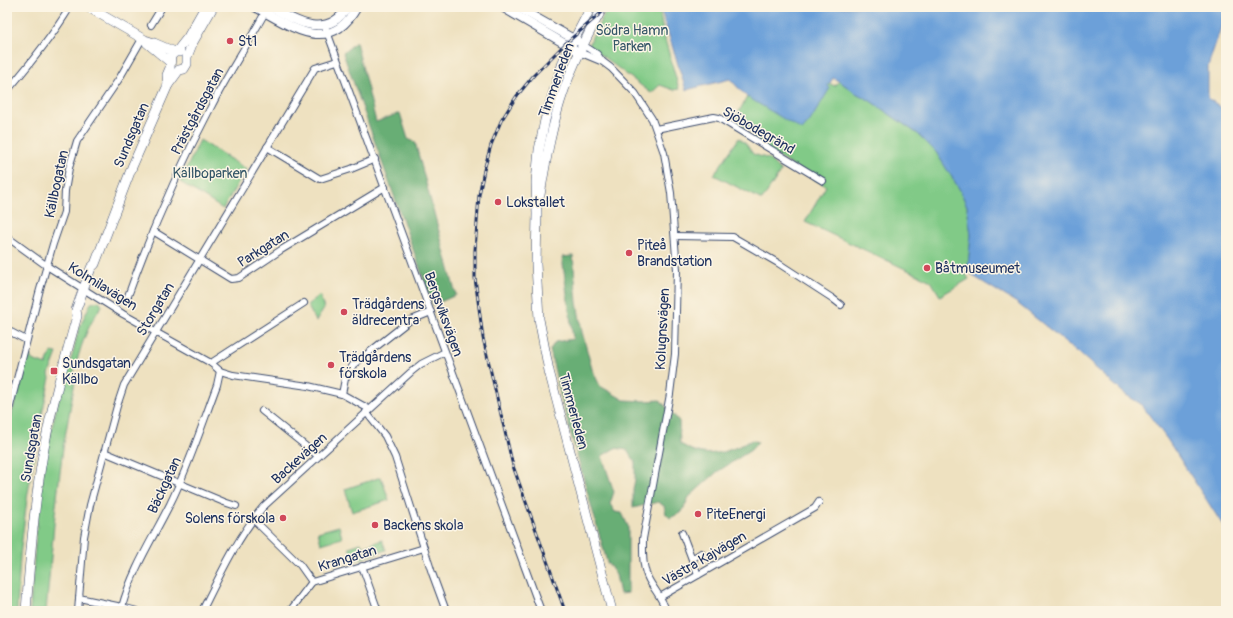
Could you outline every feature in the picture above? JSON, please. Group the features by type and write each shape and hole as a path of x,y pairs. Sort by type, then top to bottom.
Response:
{"main road":[{"path":"88,7 144,40 184,54 187,57"},
{"name":"Sundsgatan","path":"168,86 167,75 171,55 176,52 188,37 205,7"},
{"name":"Sundsgatan","path":"26,611 31,548 43,455 64,362 77,316 76,310 86,290 91,268 95,264 132,167 168,86 179,70 184,69 187,64 187,57 193,42 213,7"},
{"name":"Timmerleden","path":"591,7 572,43 559,74 545,120 539,150 536,182 536,264 539,319 548,371 612,611"},
{"name":"Timmerleden","path":"537,214 546,157 564,91 581,48 602,7"},
{"path":"144,40 151,48 170,63 173,68 179,70"}],"street":[{"path":"151,25 162,7"},
{"path":"255,7 268,9 306,25 317,26 326,24 338,18 348,7"},
{"path":"268,9 297,30 317,34 328,33 340,28 346,23 357,7"},
{"path":"502,7 581,48"},
{"path":"518,7 572,43"},
{"path":"7,91 34,60 70,8"},
{"name":"Prästgårdsgatan","path":"128,296 139,264 153,231 178,174 211,106 268,9"},
{"name":"Bergsviksvägen","path":"326,24 338,61 386,187 445,352 541,611"},
{"name":"Källbogatan","path":"7,418 10,394 64,212 65,191 69,168 77,142 144,40"},
{"name":"Kolugnsvägen","path":"581,48 611,68 635,93 652,119 664,153 671,193 677,270 675,354 670,394 644,539 643,563 649,579 660,597 666,611"},
{"name":"Storgatan","path":"78,611 84,537 90,505 124,385 315,68 338,61"},
{"name":"Sjöbodegränd","path":"656,129 714,117 719,118 823,182"},
{"path":"267,147 320,179 375,159"},
{"name":"Parkgatan","path":"153,231 199,261 231,279 239,278 386,187"},
{"path":"675,236 733,237 778,263 841,305"},
{"name":"Kolmilavägen","path":"7,237 47,266 156,333 211,363 220,371 232,375 308,386 342,394 368,411"},
{"path":"211,363 304,303"},
{"path":"342,394 345,380 353,366 408,321 431,312"},
{"path":"7,330 26,340"},
{"name":"Backevägen","path":"202,611 215,585 253,519 263,507 421,364 445,352"},
{"name":"Bäckgatan","path":"122,607 126,592 139,562 179,483 217,384 220,371"},
{"path":"262,411 318,456"},
{"path":"368,411 385,436 395,456 424,548 446,611"},
{"path":"104,452 236,506"},
{"name":"Västra Kajvägen","path":"660,597 815,508 819,502"},
{"path":"253,519 300,565 312,582"},
{"path":"682,533 698,575"},
{"name":"Krangatan","path":"290,611 312,582 424,548"},
{"path":"692,558 701,553"},
{"path":"362,566 378,611"},
{"path":"79,598 138,611"}],"green space":[{"name":"Södra Hamn Parken","path":"608,7 659,7 663,32 679,89 674,90 660,85 651,93 589,46 592,37"},
{"path":"356,42 376,122 400,113 408,139 415,142 456,295 433,305 343,53"},
{"path":"839,81 918,134 936,152 960,190 967,206 971,235 968,266 963,270 969,279 940,296 931,281 805,222 826,186 752,141 755,134 734,121 748,95 828,83 835,86"},
{"path":"739,138 746,144 753,154 769,159 781,171 762,200 714,175"},
{"name":"Källboparken","path":"200,140 246,169 223,209 180,182"},
{"path":"573,256 577,302 582,332 592,369 600,386 624,400 660,400 679,421 680,444 692,450 709,454 724,452 752,440 758,442 751,450 717,472 689,497 682,512 670,518 666,514 664,506 658,502 633,508 635,461 627,450 615,448 602,456 614,492 610,504 615,512 622,513 628,526 628,593 620,594 616,575 607,562 561,398 550,350 555,342 573,339 562,257"},
{"path":"320,295 324,309 316,321 307,305"},
{"path":"99,301 102,306 88,330 81,347 73,375 76,376 63,448 46,611 30,611 38,512 50,438 59,398 80,326 91,303"},
{"path":"51,352 57,353 49,374 50,378 39,428 27,499 20,556 17,611 7,611 7,434 27,354 30,355 32,360 46,365"},
{"path":"381,477 389,500 352,512 345,489"},
{"path":"339,526 342,538 321,544 318,532"},
{"path":"382,540 386,550 354,561 349,547 361,543 363,547"}],"water":[{"path":"660,7 1225,7 1221,27 1208,66 1208,98 1226,111 1226,530 1167,439 1141,404 1126,395 1079,353 1017,303 973,276 968,266 971,235 967,206 960,190 936,152 918,134 869,100 833,78 828,86 830,88 810,121 802,130 746,96 730,79 686,90"}],"railway":[{"path":"565,611 513,466 483,338 475,278 475,250 479,195 484,170 491,145 501,121 516,97 534,75 565,44 608,7"}],"place":[{"name":"St1","path":"230,41"},
{"name":"Lokstallet","path":"498,202"},
{"name":"Piteå Brandstation","path":"629,253"},
{"name":"Båtmuseumet","path":"927,268"},
{"name":"Trädgårdens äldrecentra","path":"344,312"},
{"name":"Trädgårdens förskola","path":"331,365"},
{"name":"Sundsgatan Källbo","path":"54,371"},
{"name":"PiteEnergi","path":"698,514"},
{"name":"Solens förskola","path":"283,518"},
{"name":"Backens skola","path":"375,525"}]}
